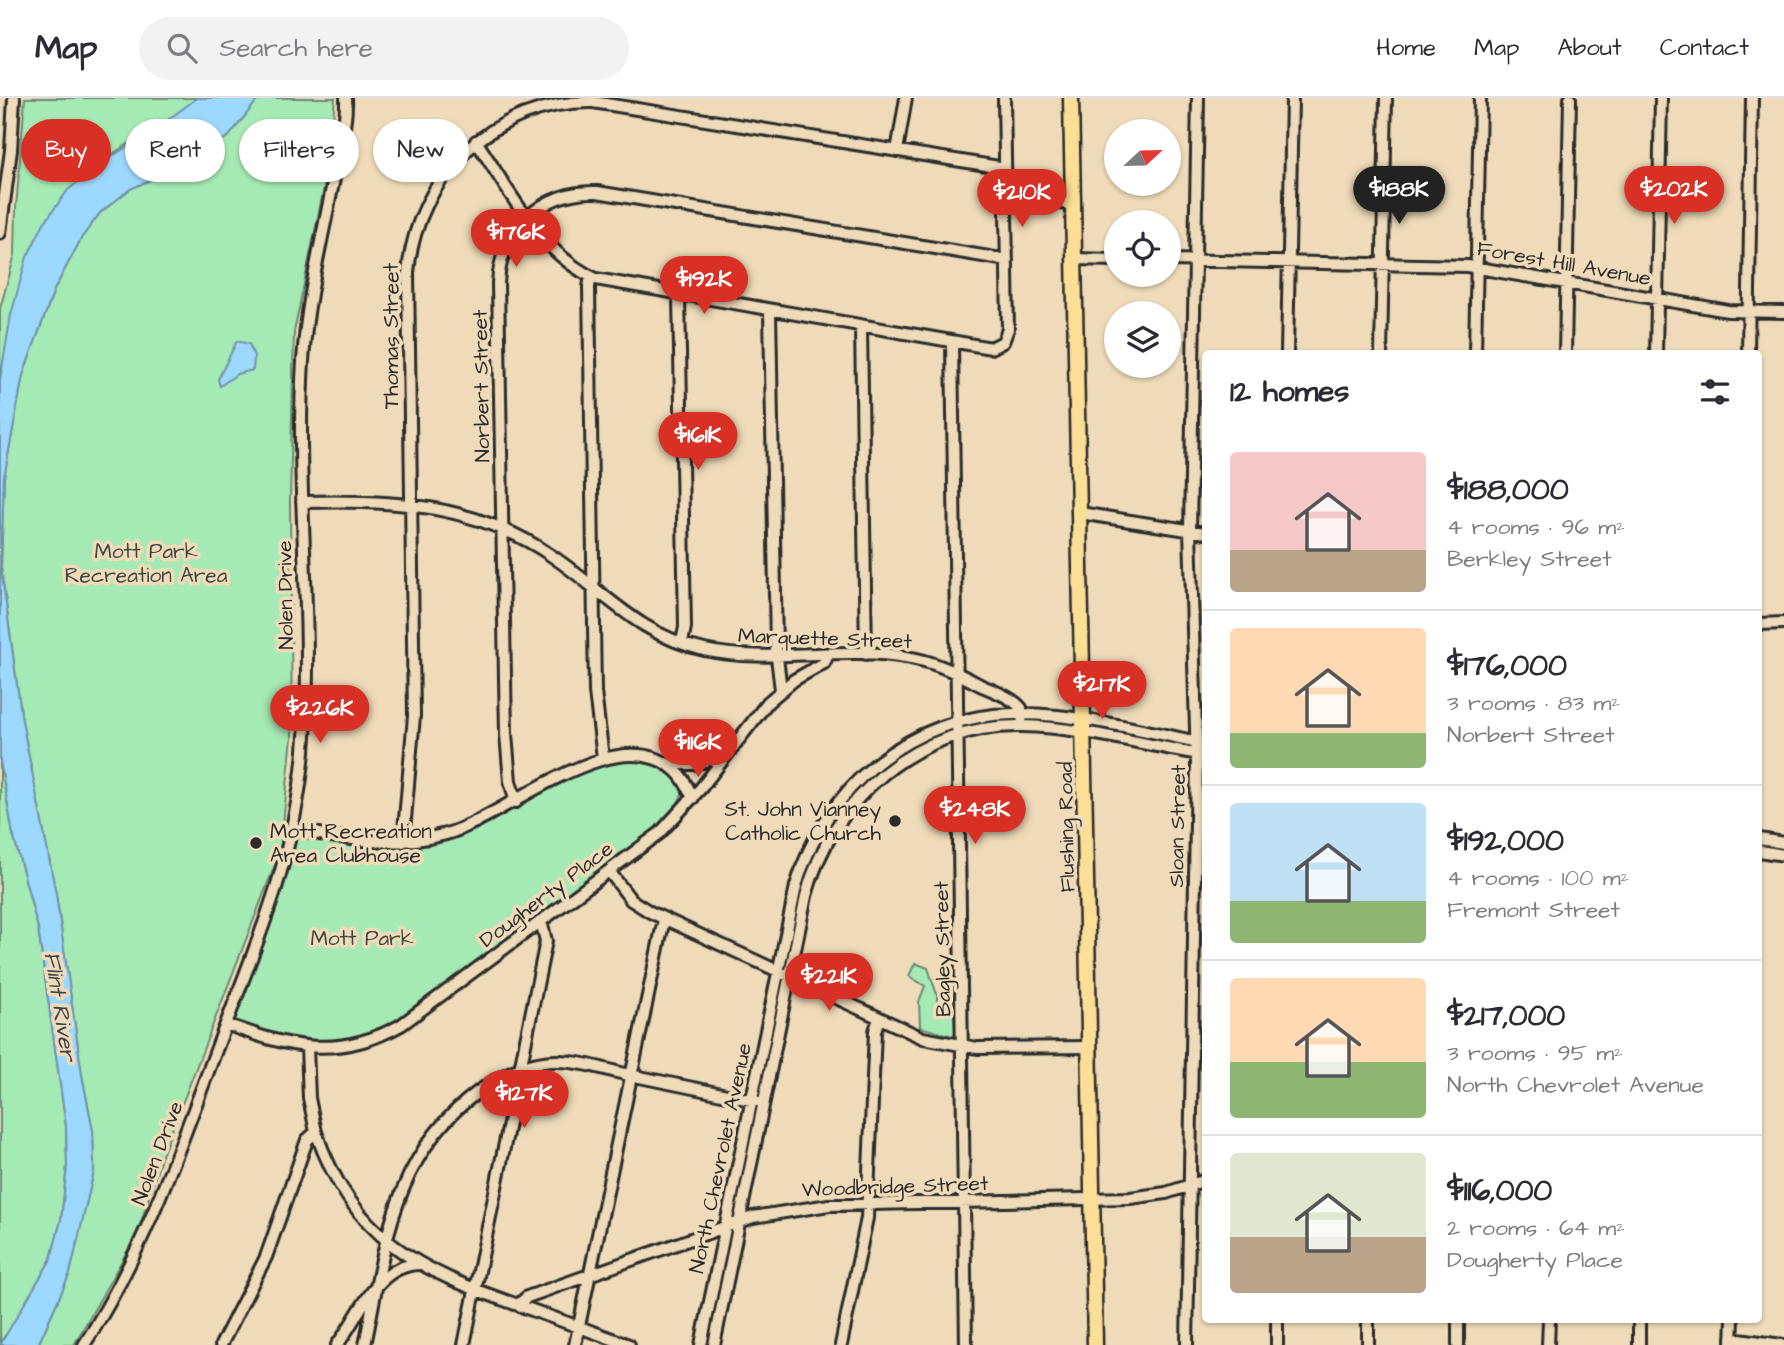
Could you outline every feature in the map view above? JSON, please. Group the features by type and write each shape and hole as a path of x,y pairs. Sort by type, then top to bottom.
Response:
{"main road":[{"name":"Flushing Road","path":"1071,98 1095,1345"}],"street":[{"path":"0,233 11,150 14,98"},
{"name":"Nolen Drive","path":"84,1345 141,1246 285,869 303,761 306,708 301,403 305,337 346,98"},
{"path":"897,151 906,98"},
{"path":"476,141 555,252 591,277 615,285 989,348 1001,344 1008,329 1004,98"},
{"name":"Sloan Street","path":"1187,1345 1201,748 1191,530 1198,98"},
{"path":"1287,350 1292,98"},
{"path":"1381,350 1386,98"},
{"path":"1475,350 1480,98"},
{"path":"1565,350 1570,98"},
{"path":"1656,350 1661,98"},
{"path":"1748,350 1752,98"},
{"name":"Thomas Street","path":"403,842 414,728 408,281 412,244 423,210 436,186 456,160 476,141 505,122 537,109 599,100 1005,168"},
{"name":"Norbert Street","path":"516,802 506,749 499,278 506,246 527,216 560,197 597,192 1007,260"},
{"path":"1006,204 1073,203"},
{"path":"1074,259 1104,260"},
{"name":"Forest Hill Avenue","path":"1181,260 1477,268 1657,299 1749,312 1784,312"},
{"path":"591,277 595,692 603,758"},
{"path":"680,296 685,627 682,643"},
{"path":"770,311 776,656 781,690"},
{"path":"861,327 866,654"},
{"name":"Bagley Street","path":"952,342 966,1345"},
{"name":"Marquette Street","path":"302,502 411,503 456,512 502,529 552,556 633,620 682,643 727,654 866,654 912,658 957,673 1017,704 1022,714"},
{"path":"1080,513 1202,532"},
{"path":"1762,624 1784,623"},
{"name":"Dougherty Place","path":"226,1024 284,1044 307,1047 354,1044 395,1028 660,833 693,797 760,711 781,690 824,663 828,655"},
{"path":"1022,714 1022,726"},
{"name":"North Chevrolet Avenue","path":"701,1345 799,876 823,822 854,783 880,760 918,737 958,722 1022,714 1201,748"},
{"name":"North Chevrolet Avenue","path":"714,1345 811,879 834,828 853,802 888,770 922,749 958,735 1022,726 1085,728"},
{"path":"292,829 356,841 403,842 465,828 574,769 603,758 632,756 666,764 694,764 726,756"},
{"path":"666,764 680,775 693,797"},
{"path":"823,822 834,828"},
{"path":"1762,839 1784,843"},
{"path":"1762,852 1784,856"},
{"path":"609,871 636,904 664,919 923,1038 963,1047 1090,1047"},
{"path":"575,1345 664,919"},
{"path":"464,1345 546,941 541,922"},
{"path":"841,1345 867,1204 876,1031 879,1018"},
{"path":"307,1047 309,1098 316,1132 326,1158 348,1197 386,1240 419,1264 475,1290 629,1345"},
{"path":"365,1345 386,1240 403,1182 431,1136 470,1097 520,1069 561,1061 764,1102"},
{"path":"221,1345 261,1268 307,1140 316,1132"},
{"name":"Woodbridge Street","path":"518,1305 527,1297 739,1222 805,1207 1092,1200 1146,1196 1202,1182"},
{"path":"337,1345 377,1282 398,1269 419,1264"},
{"path":"1277,1323 1277,1345"},
{"path":"1367,1345 1368,1323"},
{"path":"1458,1323 1458,1345"},
{"path":"1548,1345 1549,1323"},
{"path":"1639,1323 1639,1345"},
{"path":"1733,1323 1732,1341 1782,1345"}],"green space":[{"path":"25,98 197,98 170,119 125,119 125,147 111,155 111,119 23,119"},
{"name":"Mott Park Recreation Area","path":"259,98 335,98 333,119 242,119"},
{"name":"Mott Park Recreation Area","path":"239,123 239,182 325,182 294,332 290,501 292,738 280,852 161,1158 138,1232 74,1345 38,1345 70,1273 94,1171 93,1131 82,1075 56,894 22,721 1,567 4,477 23,375 54,290 82,237 100,213 130,189 145,182 225,182 225,139"},
{"path":"21,147 21,182 78,182 57,206 41,231 29,258 19,286 0,380 0,309 15,254"},
{"name":"Mott Park","path":"622,760 649,764 672,776 683,791 676,809 662,824 401,1020 368,1034 317,1042 283,1038 249,1028 235,1020 282,893 297,837 368,848 435,842 488,823 584,769"},
{"path":"0,761 13,834 38,928 66,1126 67,1166 61,1220 51,1259 12,1328 0,1342"},
{"path":"915,963 928,968 937,995 937,1009 954,1012 955,1033 952,1036 920,1027 919,1002 925,986 909,976"}],"water":[{"path":"197,98 259,98 225,139 225,119 169,119"},
{"name":"Flint River","path":"125,148 125,182 145,182 130,189 100,213 82,237 54,290 23,375 4,477 1,568 22,721 56,894 82,1075 93,1131 94,1171 70,1273 38,1345 0,1345 51,1259 61,1220 67,1166 66,1126 38,928 13,834 0,761 0,380 11,315 27,257 44,223 68,190 78,182 111,182 111,157"},
{"path":"237,341 249,344 254,356 253,370 237,374 220,386 218,379"}],"place":[{"name":"St. John Vianney Catholic Church","path":"895,821"},
{"name":"Mott Recreation Area Clubhouse","path":"256,843"}]}
